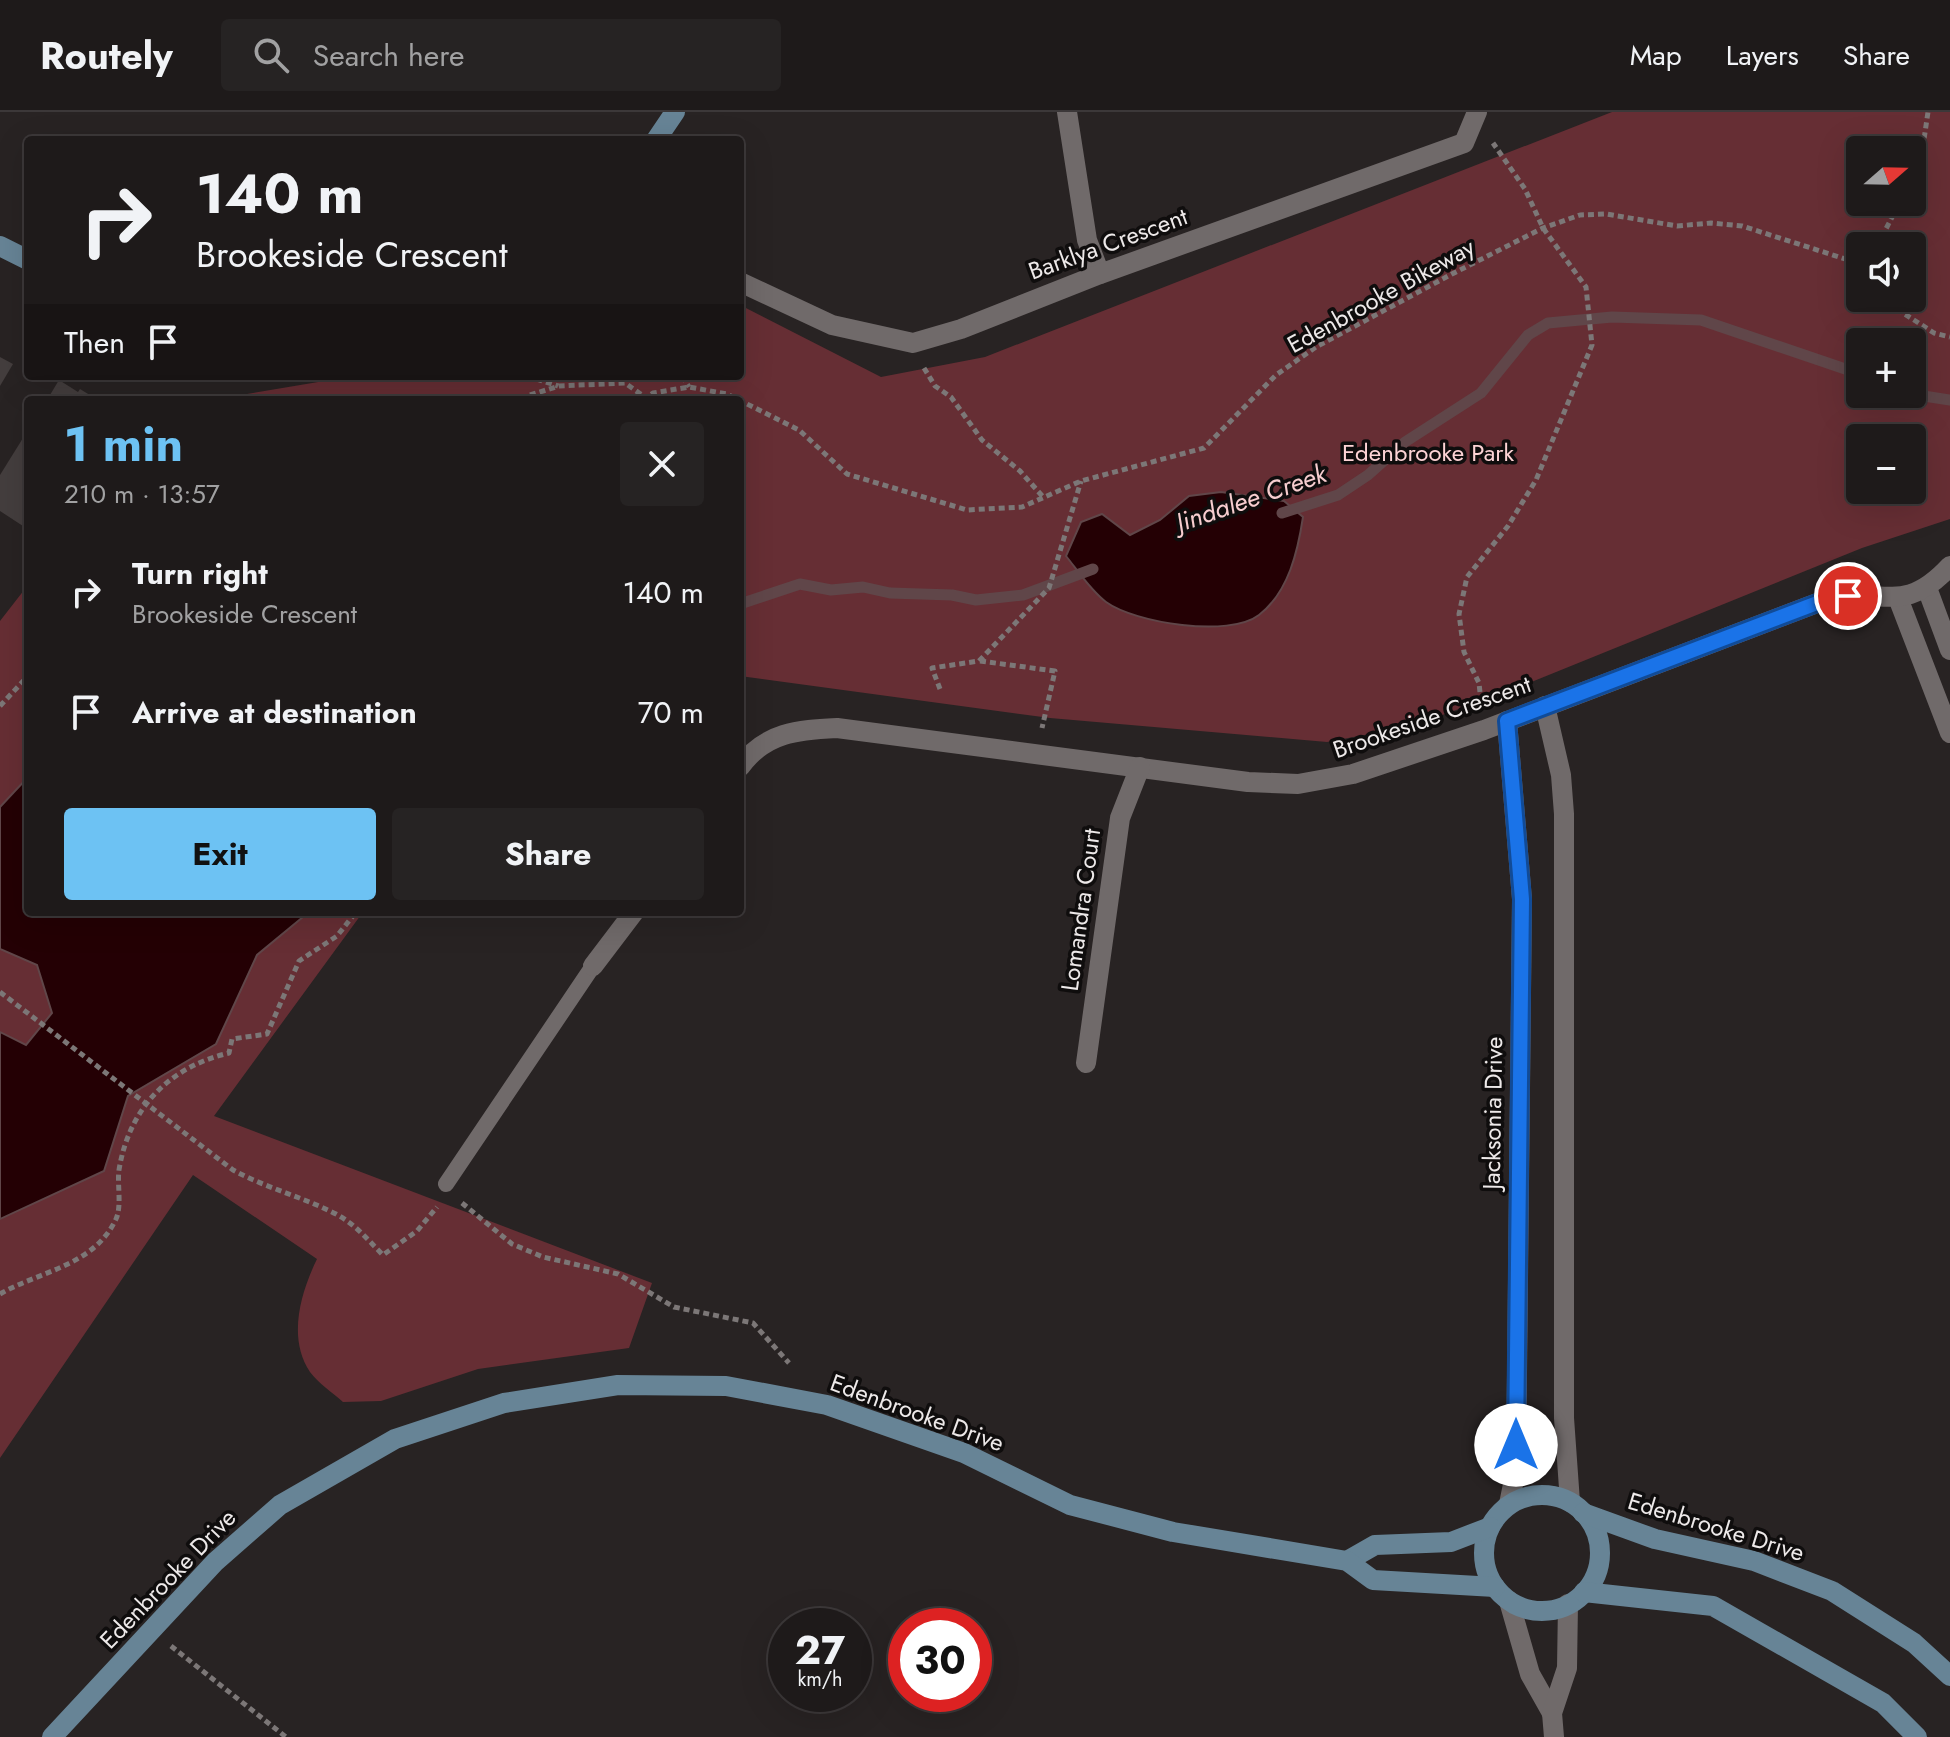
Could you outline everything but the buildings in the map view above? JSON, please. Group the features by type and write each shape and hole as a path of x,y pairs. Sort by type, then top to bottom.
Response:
{"street":[{"path":"659,136 675,112"},
{"path":"1067,112 1087,240 1100,274"},
{"name":"Barklya Crescent","path":"744,284 832,325 913,343 961,329 1100,274 1464,143 1476,116"},
{"path":"0,246 24,258"},
{"name":"Brookeside Crescent","path":"744,761 750,753 790,730 837,728 1266,784 1298,784 1353,774 1484,730 1835,597 1898,598 1927,588 1950,566"},
{"path":"1927,588 1950,650"},
{"path":"1898,598 1950,733"},
{"path":"1545,706 1561,775 1564,814 1564,1418 1576,1507 1599,1544 1599,1561 1576,1598 1567,1668 1552,1713 1554,1737"},
{"name":"Jacksonia Drive","path":"1507,721 1522,899 1516,1470 1509,1504"},
{"name":"Lomandra Court","path":"1086,1063 1120,818 1140,767"},
{"path":"593,966 631,916"},
{"name":"Edenbrooke Drive","path":"52,1737 215,1562 280,1505 395,1439 504,1403 618,1385 726,1386 827,1405 964,1453 1070,1505 1173,1532 1347,1561 1373,1580 1502,1594"},
{"path":"1552,1713 1530,1674 1502,1594 1484,1557 1490,1527 1509,1504 1539,1494 1576,1507"},
{"name":"Edenbrooke Drive","path":"1576,1507 1655,1539 1754,1561 1832,1591 1914,1643 1950,1676"},
{"path":"1347,1561 1375,1545 1451,1542 1490,1527"},
{"path":"1502,1594 1528,1609 1548,1610 1576,1598 1713,1606 1883,1703 1917,1737"}],"lane":[{"path":"446,1184 593,966"}],"path":[{"path":"1924,136 1928,112"},
{"path":"1476,116 1525,189 1543,228 1586,287 1592,345 1536,480 1508,526 1467,577 1459,614 1464,652 1479,683 1484,730"},
{"name":"Edenbrooke Bikeway","path":"744,401 799,430 847,474 967,510 1022,507 1081,481 1204,448 1276,375 1316,347 1543,228 1580,215 1606,214 1677,226 1711,223 1742,226 1846,260"},
{"path":"1902,312 1934,333 1950,337"},
{"path":"913,343 935,386 951,397 982,440 1020,471 1044,498"},
{"path":"540,380 559,386"},
{"path":"685,380 689,387"},
{"path":"530,395 559,386 625,383 640,396"},
{"name":"Edenbrooke Bikeway","path":"648,396 689,387 732,396"},
{"path":"979,661 1049,588 1081,481"},
{"path":"940,689 932,668 979,661 1055,671 1036,753"},
{"path":"0,706 24,680"},
{"path":"0,1294 71,1264 89,1252 117,1218 119,1173 128,1134 147,1103 167,1079 183,1069 202,1059 229,1053 232,1039 267,1034 299,961 337,936 353,916"},
{"path":"0,992 233,1170 261,1185 335,1214 358,1229 383,1255 431,1217 446,1184 463,1204 512,1244 543,1257 618,1274 674,1307 753,1323 789,1363"},
{"path":"152,1631 286,1737"}],"green space":[{"name":"Edenbrooke Park","path":"1612,112 1950,112 1950,519 1862,548 1514,689 1412,726 1327,742 1050,718 744,677 744,396 235,396 330,380 744,380 744,307 881,377 985,357"},
{"path":"24,590 24,916 360,916 214,1116 652,1283 629,1348 478,1369 381,1401 343,1402 310,1372 299,1345 302,1300 317,1259 193,1175 0,1458 0,621"}],"water":[{"path":"1221,492 1284,501 1303,517 1295,556 1285,583 1269,606 1245,622 1227,626 1182,625 1120,610 1095,592 1066,556 1081,522 1102,514 1130,535 1160,520 1189,496"},
{"path":"24,781 24,916 304,916 257,955 216,1044 128,1096 104,1171 0,1219 0,1032 26,1045 52,1013 37,965 0,949 0,807"}],"waterway":[{"name":"Jindalee Creek","path":"1282,513 1338,495 1368,475 1405,442 1481,393 1528,335 1548,323 1612,317 1701,320 1846,369"},
{"name":"Jindalee Creek","path":"1926,396 1950,400"},
{"name":"Jindalee Creek","path":"744,603 800,584 831,590 863,587 890,593 952,595 976,600 1023,595 1093,569"}],"route":[{"path":"1516,1445 1522,899 1507,721 1825,600 1848,596"}]}
